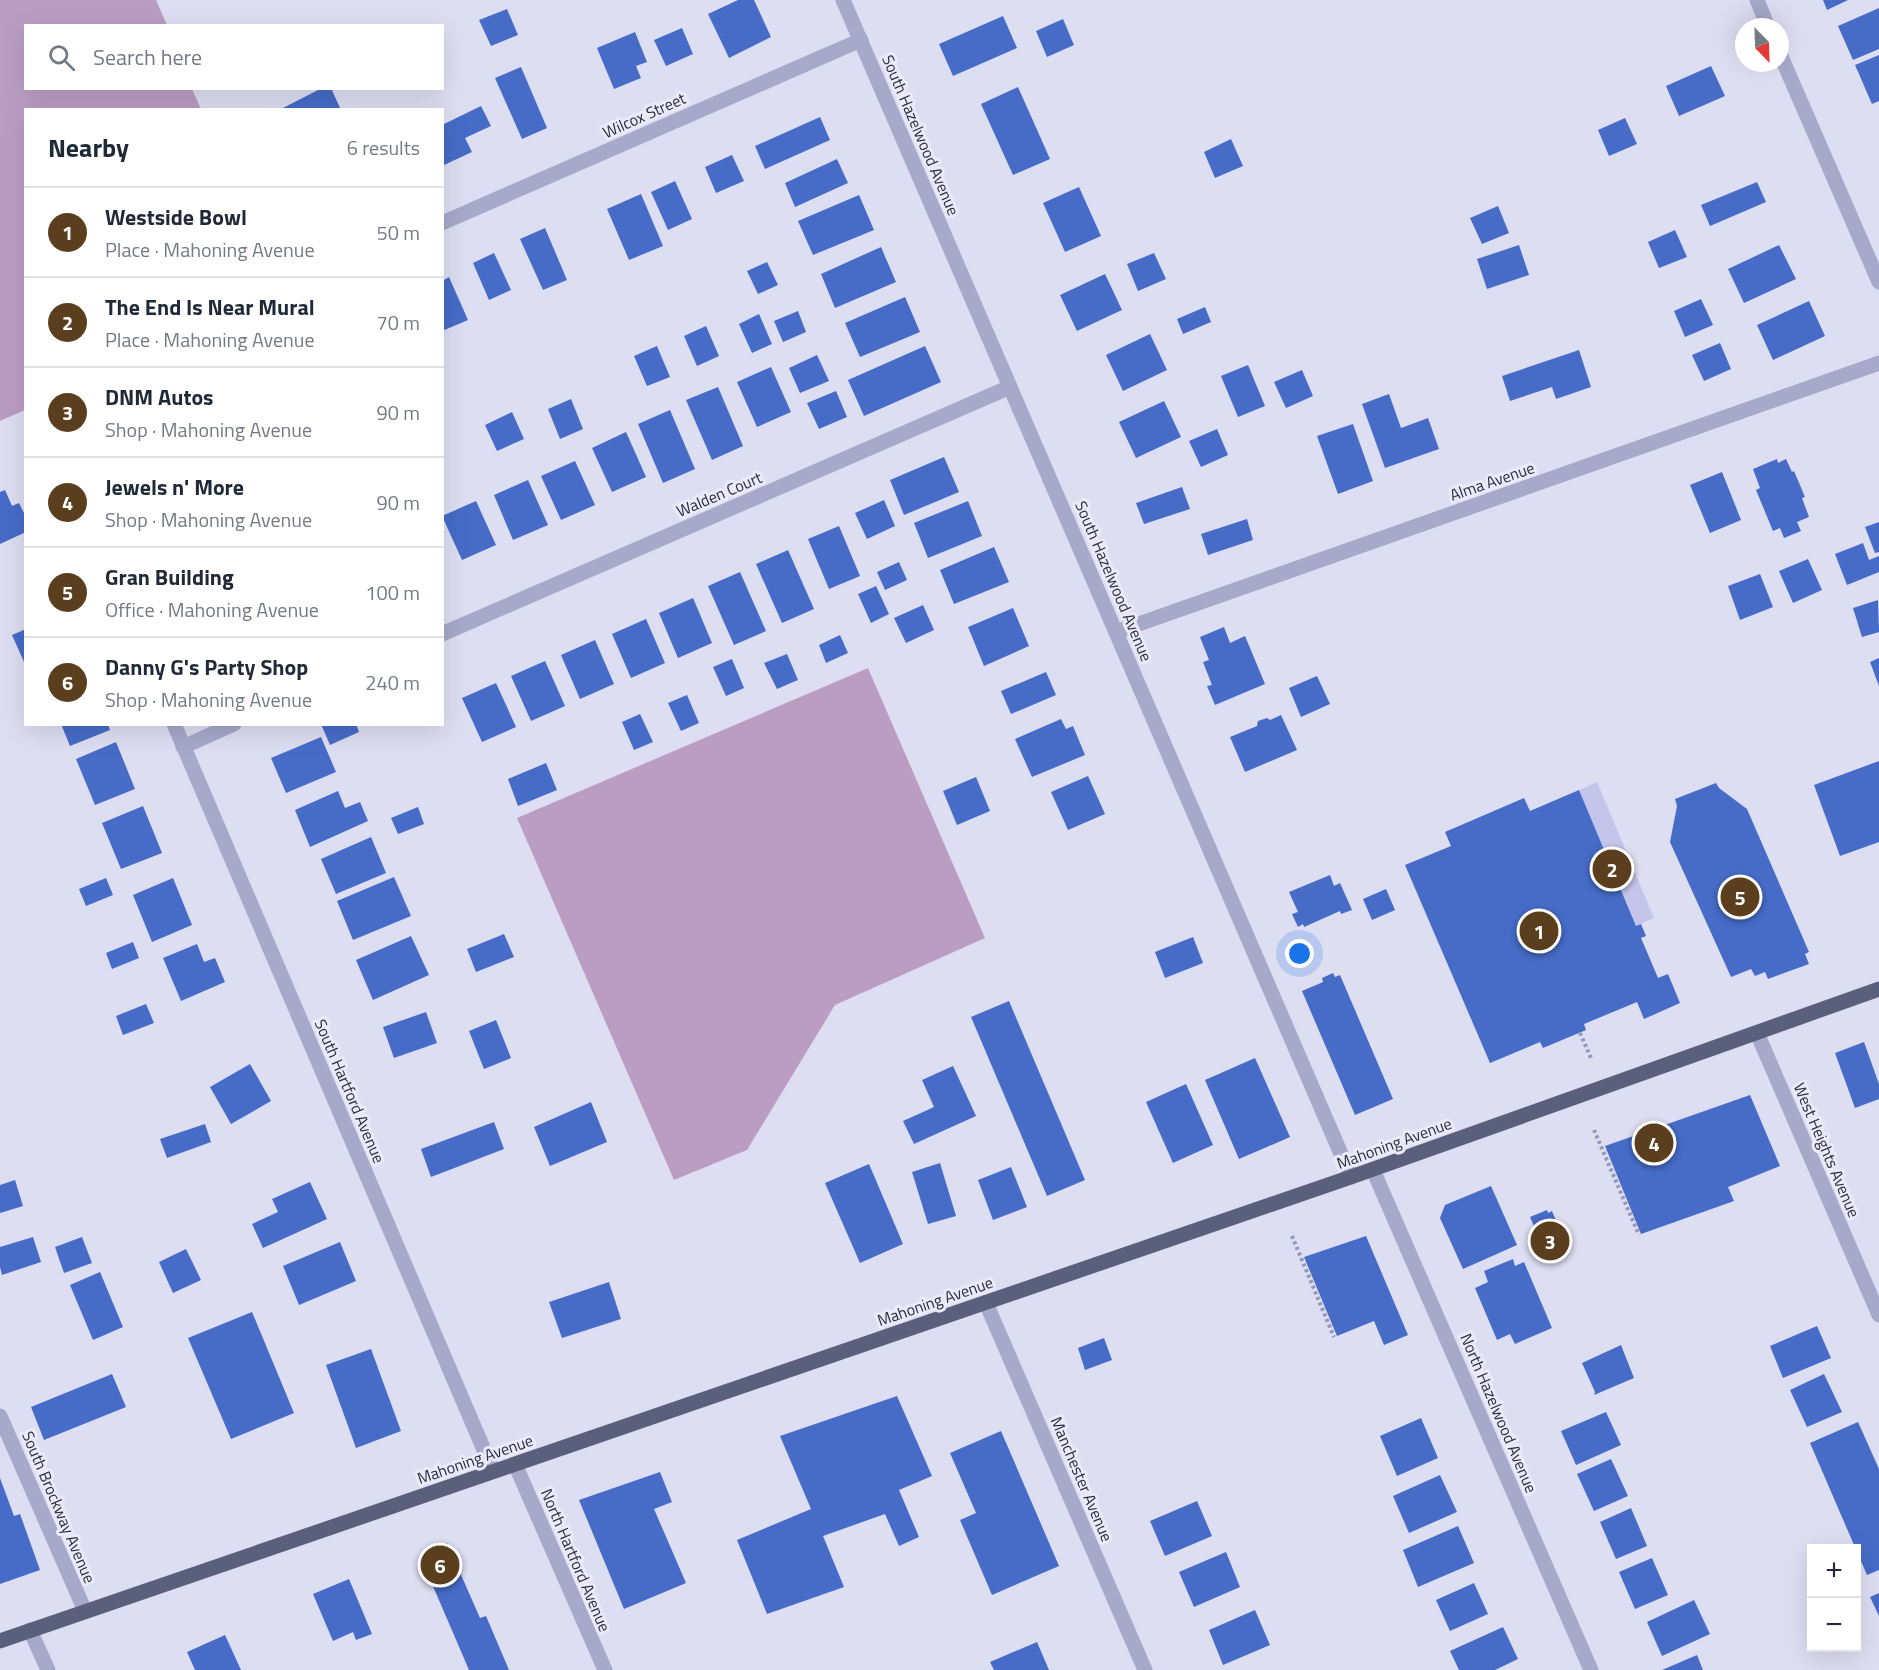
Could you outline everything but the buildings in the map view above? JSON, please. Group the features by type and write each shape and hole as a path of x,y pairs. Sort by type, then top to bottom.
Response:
{"main road":[{"name":"Mahoning Avenue","path":"0,1641 1373,1170 1879,988"}],"street":[{"name":"South Hazelwood Avenue","path":"843,0 1351,1177"},
{"path":"1757,0 1764,18"},
{"name":"Wilcox Street","path":"444,222 861,40"},
{"path":"1788,72 1879,282"},
{"name":"Alma Avenue","path":"1116,632 1879,363"},
{"name":"Walden Court","path":"444,633 1010,387"},
{"name":"South Hartford Avenue","path":"175,726 493,1472"},
{"path":"183,747 230,726"},
{"name":"West Heights Avenue","path":"1757,1033 1879,1315"},
{"name":"North Hazelwood Avenue","path":"1373,1170 1591,1670"},
{"name":"Manchester Avenue","path":"986,1303 1145,1670"},
{"name":"South Brockway Avenue","path":"0,1416 85,1611"},
{"name":"North Hartford Avenue","path":"515,1464 604,1670"},
{"path":"30,1630 48,1670"}],"path":[{"path":"1580,1033 1591,1058"},
{"path":"1594,1130 1639,1235"},
{"path":"1292,1236 1334,1337"}],"shaded area":[{"path":"0,0 156,0 167,24 24,24 24,90 192,90 201,108 24,108 24,410 0,421"},
{"path":"868,668 985,938 835,1005 747,1150 674,1180 517,818"},
{"path":"1597,782 1654,918 1636,926 1579,790"}],"place":[{"name":"The End Is Near Mural","path":"1612,869"},
{"name":"Gran Building","path":"1740,897"},
{"name":"Westside Bowl","path":"1539,931"},
{"name":"Jewels n' More","path":"1654,1143"},
{"name":"DNM Autos","path":"1550,1241"},
{"name":"Danny G's Party Shop","path":"440,1565"}]}
